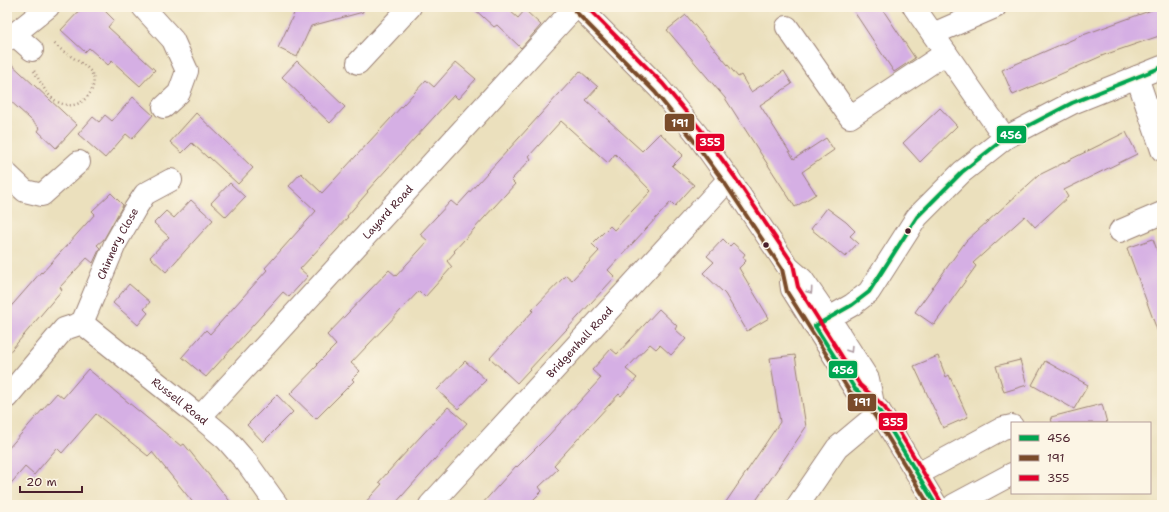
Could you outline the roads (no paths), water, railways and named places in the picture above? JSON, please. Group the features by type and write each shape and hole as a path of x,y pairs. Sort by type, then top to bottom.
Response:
{"street":[{"path":"143,7 173,40 187,71 179,93 164,107"},
{"path":"358,63 410,7"},
{"path":"914,7 1005,138"},
{"path":"933,34 995,7"},
{"path":"582,9 659,88 696,133 788,267 802,279 855,389 876,408 936,505"},
{"name":"Layard Road","path":"200,417 582,9"},
{"path":"33,59 10,37 41,12"},
{"path":"787,27 850,117 946,53"},
{"path":"822,322 852,305 869,292 917,217 962,172 1005,138 1072,103 1162,67"},
{"path":"1137,77 1162,150"},
{"path":"7,174 25,191 42,195 79,162"},
{"name":"Bridgenhall Road","path":"430,505 729,179"},
{"name":"Chinnery Close","path":"10,389 73,326 115,244 145,194 171,180"},
{"path":"1120,230 1162,213"},
{"name":"Russell Road","path":"73,326 200,417 226,439 247,463 277,505"},
{"path":"798,505 837,448 876,408"},
{"path":"918,474 1003,428 1011,426"},
{"path":"954,505 1011,475"}]}
